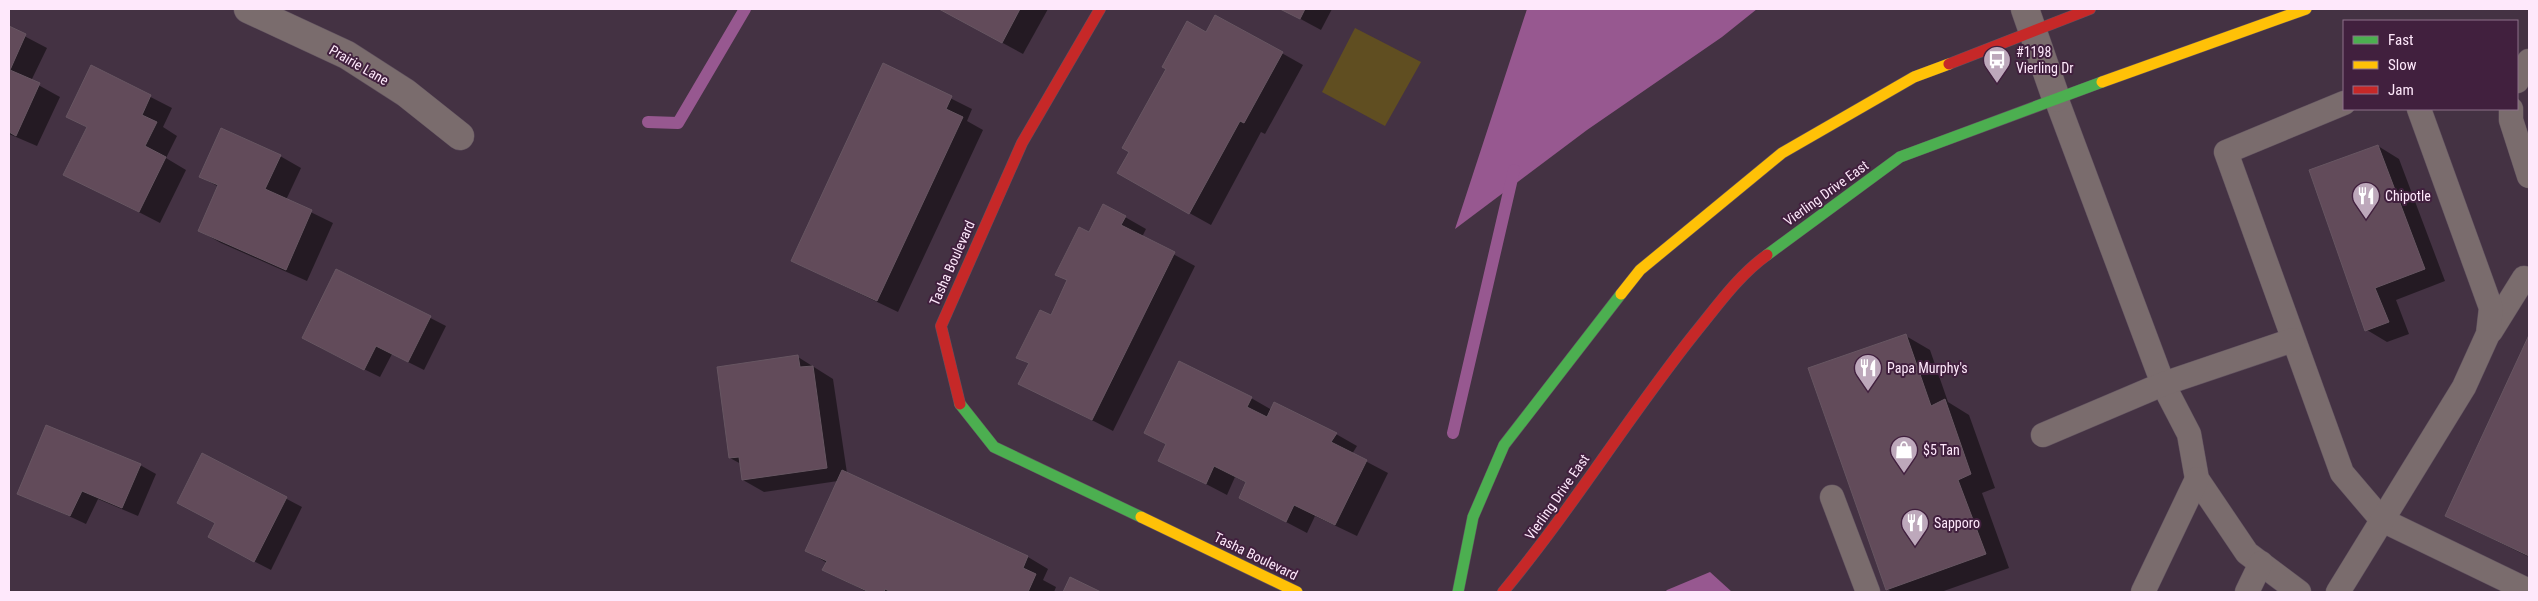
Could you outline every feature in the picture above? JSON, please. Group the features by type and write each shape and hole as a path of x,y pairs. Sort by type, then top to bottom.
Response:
{"street":[{"name":"Prairie Lane","path":"248,9 347,55 406,92 460,136"},
{"name":"Tasha Boulevard","path":"1100,9 1022,143 941,326 960,403 994,447 1297,592"},
{"path":"1458,592 1474,517 1504,445 1640,270 1782,153 1914,77 2028,20 2090,9"},
{"name":"Vierling Drive East","path":"1502,592 1538,550 1671,363 1747,269 1900,157 2056,98 2306,9"},
{"path":"2028,20 2056,98"}],"lane":[{"path":"2518,79 2529,61"},
{"path":"2056,98 2163,384 2189,434 2197,479 2248,553 2299,592"},
{"path":"2343,104 2226,152 2342,473 2382,520 2529,591"},
{"path":"2420,110 2491,308 2488,334"},
{"path":"2511,110 2511,120 2529,176"},
{"path":"2338,592 2464,388 2488,334 2524,278 2529,280"},
{"path":"2044,435 2163,384 2293,340"},
{"path":"2143,592 2197,479"},
{"path":"1832,497 1868,592"},
{"path":"2247,592 2261,564"}],"shaded area":[{"path":"1527,9 1757,9 1722,37 1587,130 1455,229"},
{"path":"1355,28 1421,62 1385,126 1322,92"},
{"path":"1710,572 1732,592 1665,592 1667,590"}],"building":[{"path":"939,9 1020,9 1002,43"},
{"path":"1280,9 1305,9 1300,19"},
{"path":"1215,15 1283,52 1244,123 1240,121 1189,214 1117,173 1129,152 1122,148 1166,69 1162,67 1187,21 1206,32"},
{"path":"9,26 26,34 10,70 40,83 16,136 9,132"},
{"path":"883,63 952,96 946,109 963,117 877,301 791,261"},
{"path":"91,65 151,95 142,115 157,122 145,146 166,157 139,212 63,175 87,127 66,117"},
{"path":"221,128 281,155 265,189 312,210 286,270 198,231 218,185 199,177"},
{"name":"Chipotle","path":"2378,145 2425,269 2375,288 2389,322 2365,331 2309,170"},
{"path":"1103,204 1126,216 1121,225 1175,252 1092,420 1018,384 1029,363 1016,358 1040,310 1051,315 1067,280 1055,275 1079,227 1089,232"},
{"path":"336,269 431,316 408,362 376,346 364,370 302,338"},
{"path":"1906,334 1931,406 1945,399 1971,474 1958,480 1986,554 1886,590 1808,368"},
{"path":"2529,335 2529,556 2445,516"},
{"path":"798,355 800,367 813,366 827,468 742,480 739,457 729,458 717,367"},
{"path":"1179,361 1252,397 1247,407 1267,417 1274,402 1337,433 1331,442 1367,460 1335,525 1294,505 1286,522 1239,498 1246,482 1214,466 1206,484 1158,461 1166,444 1144,433"},
{"path":"46,425 141,464 122,508 82,491 70,516 17,494"},
{"path":"202,453 287,497 254,562 208,537 215,523 177,503"},
{"path":"842,470 1028,556 1023,568 1036,574 1028,592 891,592 885,589 884,592 869,592 822,570 827,561 805,551"},
{"path":"1070,577 1101,592 1063,592"}],"waterway":[{"path":"648,122 678,123 745,9"},
{"path":"1453,433 1514,170"}],"traffic: fast":[{"path":"1767,255 1900,157 2102,82"},
{"path":"1458,592 1473,517 1504,445 1621,294"},
{"path":"960,404 994,447 1141,517"}],"traffic: slow":[{"path":"2102,82 2306,9"},
{"path":"1621,294 1640,270 1782,153 1914,77 1949,64"},
{"path":"1141,517 1297,592"}],"traffic: jam":[{"path":"960,404 941,326 1022,143 1100,9"},
{"path":"1949,64 2090,9"},
{"path":"1503,592 1553,528 1646,397 1695,333 1747,272 1767,255"}],"place":[{"name":"#1198 Vierling Dr","path":"1997,84"},
{"name":"Chipotle","path":"2366,220"},
{"name":"Papa Murphy's","path":"1868,392"},
{"name":"$5 Tan","path":"1904,474"},
{"name":"Sapporo","path":"1915,547"}]}
